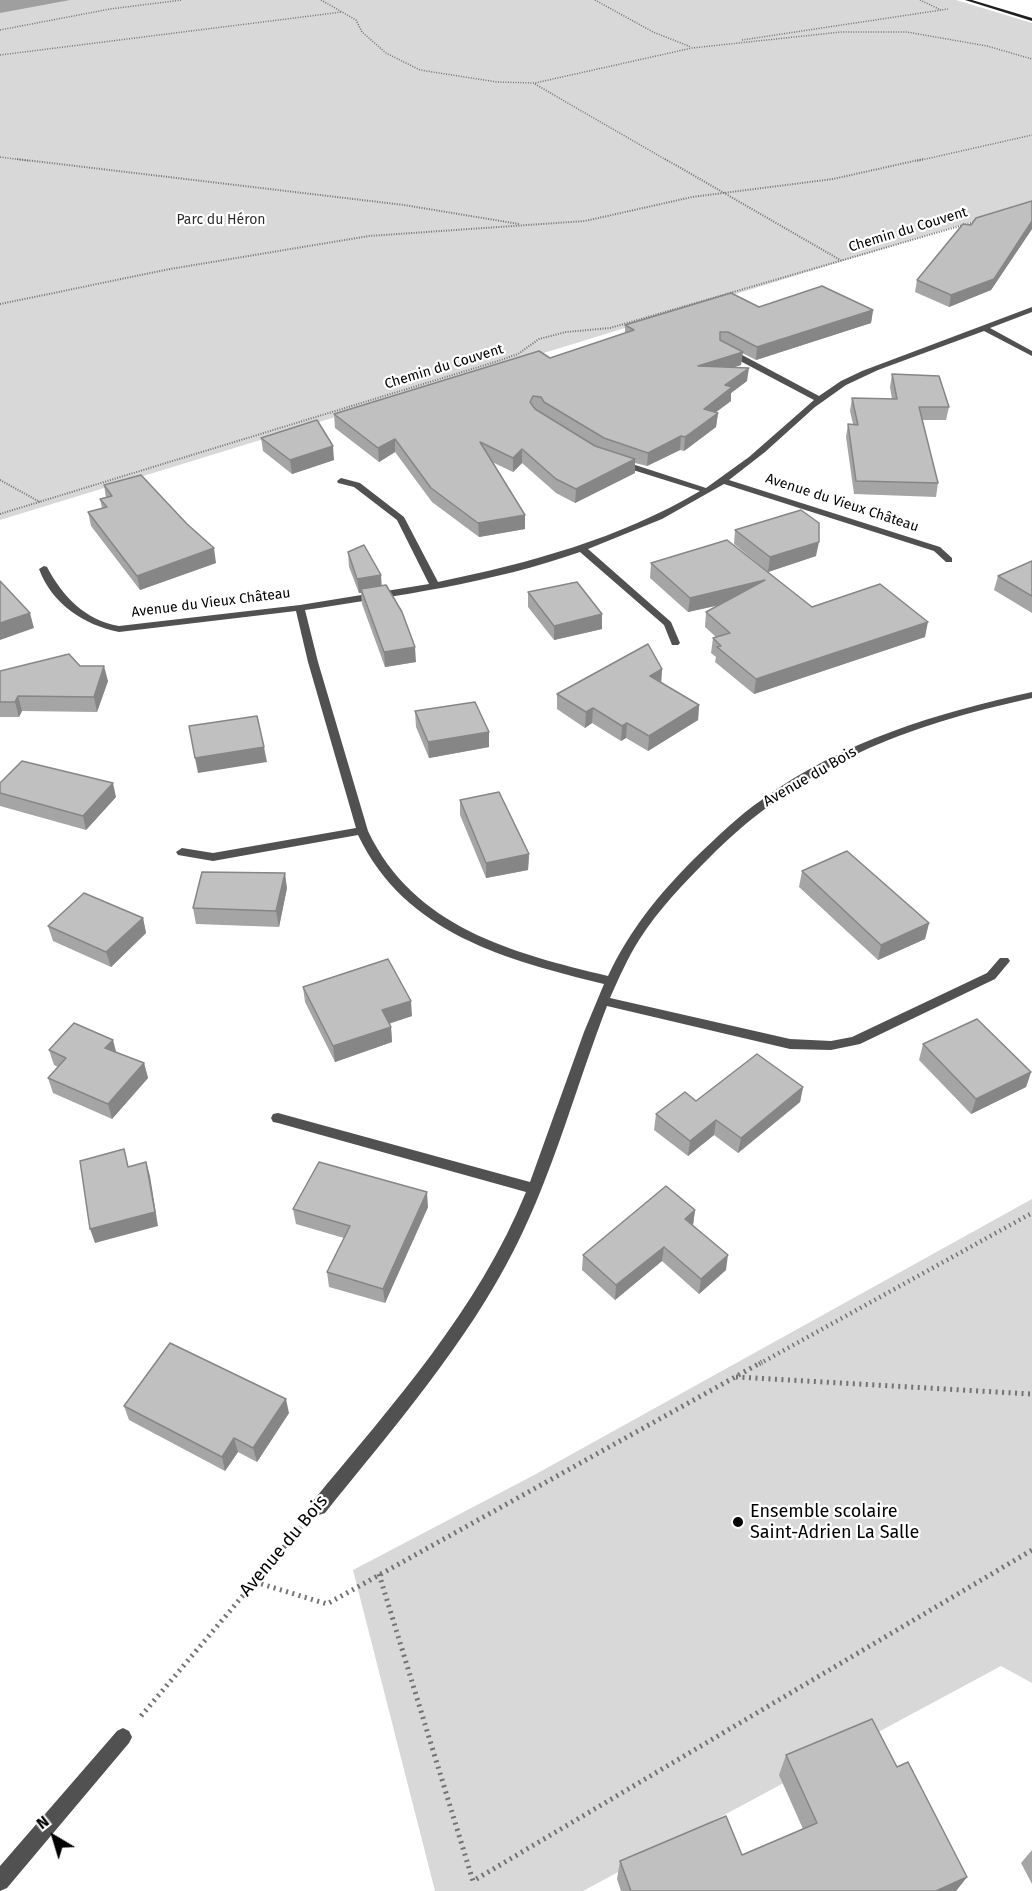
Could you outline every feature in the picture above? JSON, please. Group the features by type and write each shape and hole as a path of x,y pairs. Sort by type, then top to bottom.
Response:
{"main road":[{"path":"967,0 1032,18"}],"street":[{"name":"Avenue du Vieux Château","path":"44,569 46,578 78,613 97,624 119,629 300,608 435,586 514,568 581,548 643,524 708,491 752,459 820,400 845,382 1032,309"},
{"path":"986,328 1032,354"},
{"path":"723,349 820,400"},
{"path":"610,460 708,491"},
{"path":"341,481 357,485 401,519 435,586"},
{"name":"Avenue du Vieux Château","path":"723,481 938,549 949,560"},
{"path":"581,548 668,624 675,643"},
{"name":"Avenue du Vieux Château","path":"300,608 313,662 362,831 367,846 390,878 418,904 498,950 528,961 612,981"},
{"name":"Avenue du Bois","path":"319,1507 464,1321 510,1245 534,1188 612,981 644,921 662,900 716,844 778,793 839,758 907,729 972,708 1032,695"},
{"path":"182,852 213,857 362,831"},
{"path":"605,1001 790,1044 815,1047 837,1046 855,1041 992,976 1004,961"},
{"path":"278,1118 534,1188"},
{"path":"0,1881 123,1737"}],"path":[{"path":"0,30 110,9 182,0"},
{"path":"321,0 356,20 362,32 386,53 420,70 497,82 535,83 692,48 941,10 979,2"},
{"path":"595,0 653,32 692,48 841,32 907,32 987,46 1032,59"},
{"path":"920,0 941,10"},
{"path":"0,55 342,12"},
{"path":"535,83 842,261"},
{"path":"0,304 170,269 369,236 585,221 692,197 833,179 1032,135"},
{"path":"0,157 404,206 526,225"},
{"name":"Chemin du Couvent","path":"0,514 498,361 518,354 539,339 566,332 610,328 987,218"},
{"path":"0,480 40,502"},
{"path":"255,1582 327,1604 1032,1213"},
{"path":"736,1377 1032,1394"},
{"name":"Avenue du Bois","path":"123,1737 319,1507"},
{"path":"379,1574 473,1881 1032,1550"}],"green space":[{"name":"Parc du Héron","path":"0,0 956,0 1032,23 1032,203 0,520"},
{"name":"Ensemble scolaire Saint-Adrien La Salle","path":"1032,1199 1032,1683 1001,1666 583,1891 435,1891 353,1570 536,1474"}],"shaded area":[{"path":"0,0 70,0 0,13"}],"building":[{"path":"1032,201 1032,221 994,279 951,295 917,280 963,224 971,225 976,218"},
{"path":"822,286 873,310 757,347 728,332 720,332 720,340 743,352 698,366 749,368 725,385 732,387 704,409 718,413 685,437 681,436 648,453 604,438 544,402 541,397 533,396 530,402 535,409 595,446 635,459 576,489 556,479 522,449 513,458 480,442 525,515 478,523 431,488 395,439 378,448 334,414 539,351 550,358 634,330 625,325 731,293 759,307"},
{"path":"892,374 939,376 949,407 919,407 938,483 856,481 848,424 858,425 852,398 897,399"},
{"path":"317,420 333,446 290,460 261,438"},
{"path":"141,475 187,524 214,548 137,576 88,512 107,507 100,499 112,496 104,485"},
{"path":"801,510 819,523 819,542 770,557 735,530"},
{"path":"727,540 812,607 880,584 928,622 756,679 717,647 721,646 713,638 730,633 706,612 765,580 690,598 651,563"},
{"path":"364,545 381,575 357,579 348,552"},
{"path":"1032,561 1032,596 998,576"},
{"path":"0,581 30,613 0,623"},
{"path":"577,582 602,614 554,626 528,592"},
{"path":"386,585 402,612 415,647 384,652 361,589"},
{"path":"648,644 662,669 650,676 699,705 649,736 627,723 622,726 593,708 586,712 557,694"},
{"path":"69,654 80,666 104,666 94,697 18,696 15,702 0,702 0,671"},
{"path":"475,702 489,732 428,742 415,711"},
{"path":"257,716 264,747 195,758 189,726"},
{"path":"22,761 113,783 83,816 0,793 0,783"},
{"path":"499,792 529,854 486,863 460,800"},
{"path":"847,851 929,923 881,945 802,871"},
{"path":"202,872 285,873 276,911 193,908"},
{"path":"84,893 143,918 106,952 48,926"},
{"path":"388,959 411,1001 382,1010 391,1027 333,1046 303,987"},
{"path":"977,1019 1031,1072 976,1099 923,1044"},
{"path":"74,1023 113,1040 105,1048 144,1063 108,1104 48,1078 66,1058 49,1050"},
{"path":"757,1054 803,1087 741,1138 716,1120 690,1141 656,1114 685,1092 696,1101"},
{"path":"124,1149 128,1167 146,1162 155,1212 90,1229 80,1161"},
{"path":"319,1162 427,1192 383,1289 327,1272 350,1226 293,1209"},
{"path":"666,1186 695,1210 685,1219 728,1255 701,1279 664,1247 616,1285 583,1255"},
{"path":"170,1343 286,1399 253,1448 234,1438 222,1457 124,1406"},
{"path":"872,1719 897,1767 908,1762 967,1877 936,1891 631,1891 620,1861 726,1816 742,1855 817,1823 786,1755"}],"place":[{"name":"Ensemble scolaire Saint-Adrien La Salle","path":"738,1522"}]}
